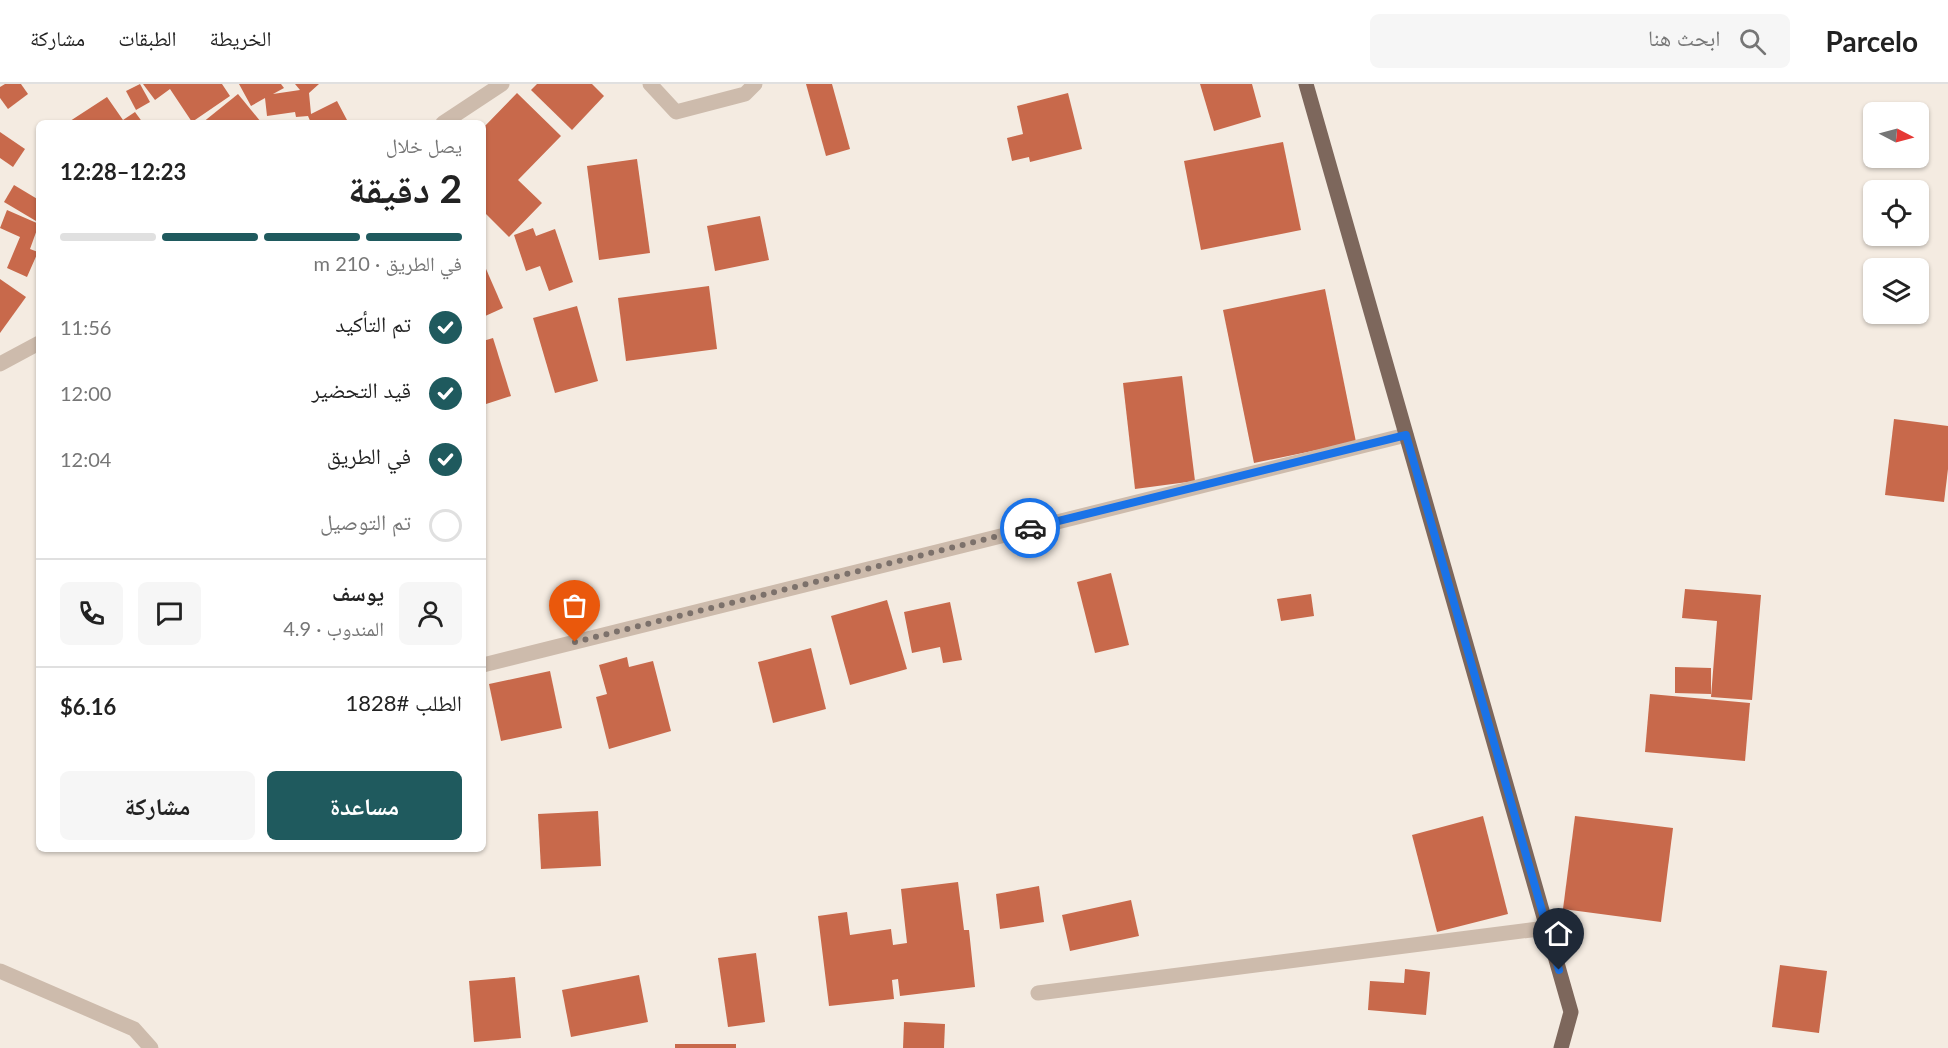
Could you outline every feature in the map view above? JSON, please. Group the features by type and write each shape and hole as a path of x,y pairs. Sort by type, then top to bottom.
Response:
{"main road":[{"path":"1306,84 1571,1012 1561,1048"}],"street":[{"path":"448,120 502,84"},
{"path":"650,84 676,112 745,94 755,84"},
{"path":"0,364 36,345"},
{"path":"486,664 1406,435"},
{"path":"1038,993 1546,928"},
{"path":"0,971 134,1029 151,1048"}],"building":[{"path":"5,84 21,84 28,94 8,109 0,98 0,87"},
{"path":"140,84 150,102 136,110 126,91"},
{"path":"143,84 222,84 230,96 195,120 191,120 170,89 155,100"},
{"path":"239,84 281,84 284,88 273,94 300,90 295,84 319,84 309,93 311,114 337,101 347,120 310,120 308,116 296,117 295,112 267,116 265,98 251,106"},
{"path":"537,84 592,84 604,96 572,130 531,90"},
{"path":"806,84 832,84 850,149 826,156"},
{"path":"1200,84 1252,84 1261,117 1214,131"},
{"path":"517,93 561,136 518,180 542,203 509,237 486,214 486,125"},
{"path":"1068,93 1082,149 1030,162 1029,157 1012,161 1007,138 1023,134 1017,106"},
{"path":"238,94 259,120 206,120"},
{"path":"107,97 123,120 72,120"},
{"path":"135,112 141,120 123,120"},
{"path":"0,132 25,149 13,167 0,158"},
{"path":"1283,142 1301,230 1201,250 1184,161"},
{"path":"637,159 650,253 599,260 587,166"},
{"path":"14,185 36,198 36,221 4,202"},
{"path":"7,210 36,223 36,232 30,249 36,251 36,257 27,277 7,268 20,237 0,228"},
{"path":"760,216 769,260 715,271 707,226"},
{"path":"533,228 536,236 555,229 573,282 549,291 540,266 526,271 514,235"},
{"path":"486,269 503,308 486,316"},
{"path":"0,279 26,297 0,333"},
{"path":"709,286 717,349 626,361 618,298"},
{"path":"1325,289 1356,442 1254,463 1223,310"},
{"path":"577,306 598,381 555,393 533,318"},
{"path":"493,338 511,396 486,404 486,340"},
{"path":"1182,376 1195,481 1135,489 1123,383"},
{"path":"1894,419 1948,426 1948,469 1944,502 1885,495"},
{"path":"1111,573 1129,645 1095,653 1077,582"},
{"path":"1685,589 1761,595 1752,700 1711,697 1717,621 1682,618"},
{"path":"1311,594 1314,616 1281,621 1277,599"},
{"path":"887,600 907,669 850,685 831,616"},
{"path":"950,602 962,660 943,663 940,647 912,653 904,612"},
{"path":"811,648 826,709 773,723 758,662"},
{"path":"627,657 629,667 653,661 671,731 609,749 596,697 607,694 599,665"},
{"path":"1675,667 1711,668 1711,694 1675,693"},
{"path":"550,671 562,728 501,741 489,684"},
{"path":"1650,694 1750,703 1745,761 1645,752"},
{"path":"598,811 601,866 541,869 538,814"},
{"path":"1483,816 1508,914 1437,932 1412,835"},
{"path":"1575,816 1673,828 1661,922 1563,909"},
{"path":"958,882 964,930 969,930 975,987 900,996 898,979 892,980 894,999 829,1006 818,916 847,912 850,935 891,929 893,945 907,943 901,889"},
{"path":"1039,886 1044,922 1000,929 996,894"},
{"path":"1131,900 1139,936 1070,951 1062,915"},
{"path":"756,953 765,1022 728,1027 718,958"},
{"path":"1780,965 1827,971 1819,1033 1772,1027"},
{"path":"1405,969 1430,972 1426,1015 1368,1010 1370,981 1404,983"},
{"path":"639,975 648,1022 571,1037 562,990"},
{"path":"515,977 521,1038 474,1042 469,981"},
{"path":"904,1022 945,1024 944,1048 903,1048"},
{"path":"675,1044 736,1044 736,1048 675,1048"}],"way so far":[{"path":"575,642 1030,528"}],"route":[{"path":"1030,528 1406,435 1559,970"}]}
